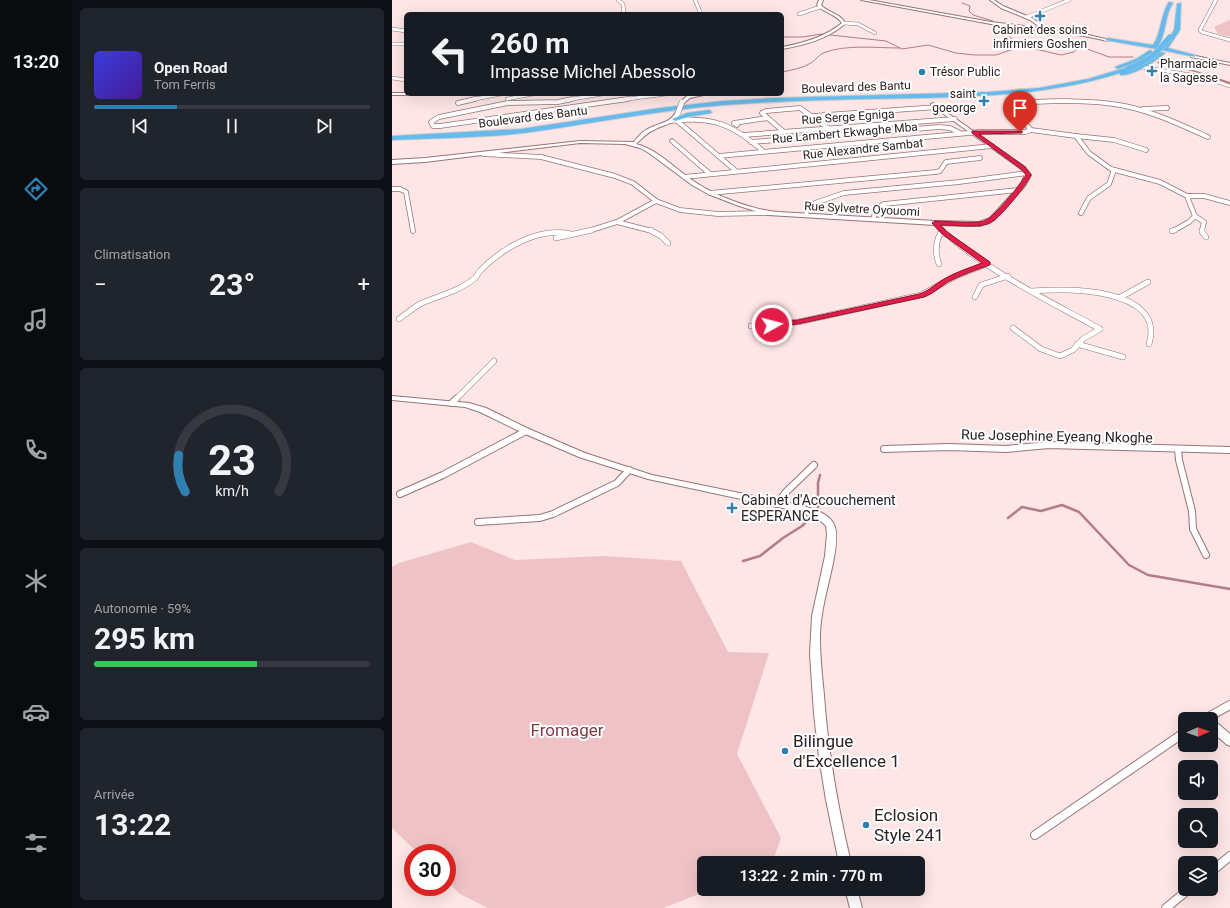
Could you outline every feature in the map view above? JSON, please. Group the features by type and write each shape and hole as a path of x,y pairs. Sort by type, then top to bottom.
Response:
{"highway":[{"path":"1068,82 1107,71 1138,59 1160,39 1163,19 1167,9 1175,3 1184,0"},
{"path":"1126,68 1153,57 1177,30 1175,3"},
{"path":"1175,3 1168,12 1172,44 1174,48 1193,56"},
{"path":"1088,81 1115,77 1141,67 1165,51 1170,37"},
{"path":"1122,43 1146,44 1160,39"},
{"path":"1108,40 1193,56"},
{"path":"1122,43 1139,50 1141,53 1138,59"},
{"path":"1165,51 1200,59"},
{"path":"1156,58 1174,56 1200,59"},
{"name":"Boulevard des Bantu","path":"392,138 521,131 646,112 716,104 988,94 1039,90 1088,81 1126,68"},
{"name":"Boulevard des Bantu","path":"392,134 462,132 526,126 673,105 721,100 797,96 980,91 1024,88 1068,82 1126,68"},
{"path":"887,98 900,99 994,96 1005,97 1014,102 1015,96 1039,90"},
{"path":"675,118 773,103 821,100"}],"main road":[{"path":"1193,56 1230,65"},
{"path":"1200,59 1230,65"}],"street":[{"path":"618,0 623,4 624,12"},
{"path":"695,0 699,12"},
{"path":"821,0 819,3 820,7 825,12 841,18 844,23"},
{"path":"863,0 996,24 1108,40"},
{"path":"992,0 1002,7 1027,17 1049,31"},
{"path":"1027,17 1069,0"},
{"path":"1216,0 1200,30 1209,35 1230,40"},
{"path":"799,14 820,7"},
{"path":"784,48 801,45 827,34 844,23 858,24 875,32"},
{"path":"1031,28 1038,28 1040,26"},
{"path":"392,29 404,31"},
{"path":"392,44 404,44"},
{"path":"1141,67 1203,77 1230,86"},
{"path":"392,78 404,80"},
{"path":"392,94 404,94"},
{"path":"458,103 491,96"},
{"path":"486,104 524,96"},
{"path":"591,96 558,102 508,103 439,117 431,122 433,126 440,126 649,96"},
{"path":"606,101 607,96"},
{"path":"675,118 682,102 688,97 694,96"},
{"path":"1031,130 1025,123 1014,102 1099,103 1136,109 1165,118 1208,137"},
{"path":"813,116 935,105 1027,172"},
{"path":"784,132 762,113 763,111 789,108 803,109 828,128"},
{"path":"1136,109 1167,108"},
{"path":"675,118 736,171"},
{"path":"626,143 636,143 644,134 653,128 675,118 698,118 713,119 722,122 743,135 763,151"},
{"path":"737,126 734,123 768,118"},
{"name":"Rue Serge Egniga","path":"743,135 955,119"},
{"path":"752,142 939,127 950,128 960,133"},
{"name":"Rue Lambert Ekwaghe Mba","path":"719,156 960,133 1020,132 1031,130 1114,140 1146,150"},
{"path":"1076,136 1089,153 1114,170 1160,182 1190,196 1204,196 1230,203"},
{"path":"640,139 640,145 642,147"},
{"path":"392,162 480,154 580,142 610,141 642,147"},
{"path":"672,141 710,174"},
{"name":"Rue Alexandre Sambat","path":"736,171 992,146"},
{"name":"Rue Sylvetre Oyouomi","path":"642,147 699,188 732,202 768,213 935,223 972,224 987,222 997,214 1027,180 1027,172"},
{"path":"480,154 541,157 609,175 633,183 656,201 672,208 696,212 752,214 768,213"},
{"path":"710,193 936,172 940,171 946,162 980,158"},
{"path":"1081,213 1085,201 1095,192 1109,184 1114,170"},
{"path":"684,177 736,171"},
{"path":"806,215 809,207 833,195 954,183 1027,172"},
{"path":"392,189 400,189 406,192 413,231"},
{"path":"874,219 877,208 884,204 1018,190"},
{"path":"1190,196 1188,199 1195,216 1204,222 1202,234 1206,237"},
{"path":"556,238 617,222 656,201"},
{"path":"1172,231 1189,222 1195,216"},
{"path":"617,222 624,226 635,226 654,231 664,238 668,244"},
{"path":"935,223 945,233 987,264 1100,330 1086,336 1069,353 1056,355 1033,343 1013,328"},
{"path":"399,319 420,304 447,294 475,278 480,271 504,251 518,243 547,233 562,232 571,234"},
{"path":"939,264 936,257 935,243 940,234 945,233"},
{"path":"751,326 798,322 909,299 928,293 956,276 987,264"},
{"path":"975,297 981,285 1008,276"},
{"path":"1119,298 1148,282"},
{"path":"1032,291 1064,288 1102,293 1119,298 1141,310 1146,316 1150,328 1149,344"},
{"path":"1078,344 1123,357"},
{"path":"452,403 494,361"},
{"path":"392,398 466,405 483,410 526,431 582,454 629,470 662,479 802,509 827,521 831,527 831,542 816,629 815,659 819,712 826,763 844,856"},
{"path":"400,494 443,475 526,431"},
{"name":"Rue Josephine Eyeang Nkoghe","path":"884,449 956,447 1006,449 1049,446 1230,450"},
{"path":"1178,450 1179,460 1192,511 1190,520 1192,528 1206,555"},
{"path":"777,504 785,493 814,465"},
{"path":"478,522 540,518 553,514 617,483 629,470"},
{"path":"1218,712 1230,705"},
{"path":"1218,730 1230,741"},
{"path":"1035,835 1178,737"},
{"path":"1218,866 1230,856"},
{"path":"853,896 856,908"},
{"path":"1166,908 1181,896"}],"green space":[{"path":"1230,20 1230,37 1218,34 1214,27"},
{"name":"Fromager","path":"471,542 515,560 604,556 681,561 728,652 769,653 737,754 781,838 775,856 697,856 697,895 663,908 488,908 460,894 456,890 456,844 409,844 392,828 392,567 399,563"}],"shaded area":[{"path":"1159,61 1169,62 1230,82 1230,85 1185,69 1157,63"}],"waterway":[{"path":"962,3 970,6 969,11 973,15 993,21 999,30 1012,39 1012,43 1019,46"},
{"path":"784,37 803,37 821,34 886,41 900,48"},
{"path":"900,48 902,49 928,45 956,53 996,55 1022,46 1061,55 1074,52 1079,46 1109,57 1133,57"},
{"path":"784,72 797,69 813,62 823,53 841,48 900,48"},
{"path":"818,509 818,483 820,475"},
{"path":"1008,518 1022,507 1041,511 1062,505 1079,512 1129,565 1148,575 1230,589"},
{"path":"743,561 760,556 783,538 802,526 811,517"}],"place":[{"name":"Cabinet des soins infirmiers Goshen","path":"1040,16"},
{"name":"Pharmacie la Sagesse","path":"1152,71"},
{"name":"Trésor Public","path":"922,72"},
{"name":"saint goeorge","path":"984,101"},
{"name":"Cabinet d'Accouchement ESPERANCE","path":"732,508"},
{"name":"Bilingue d'Excellence 1","path":"785,751"},
{"name":"Eclosion Style 241","path":"866,825"}],"route":[{"path":"772,325 798,322 921,296 960,274 987,264 945,233 935,223 980,224 992,220 1023,185 1027,180 1028,175 1023,168 974,132 1020,132"}]}
